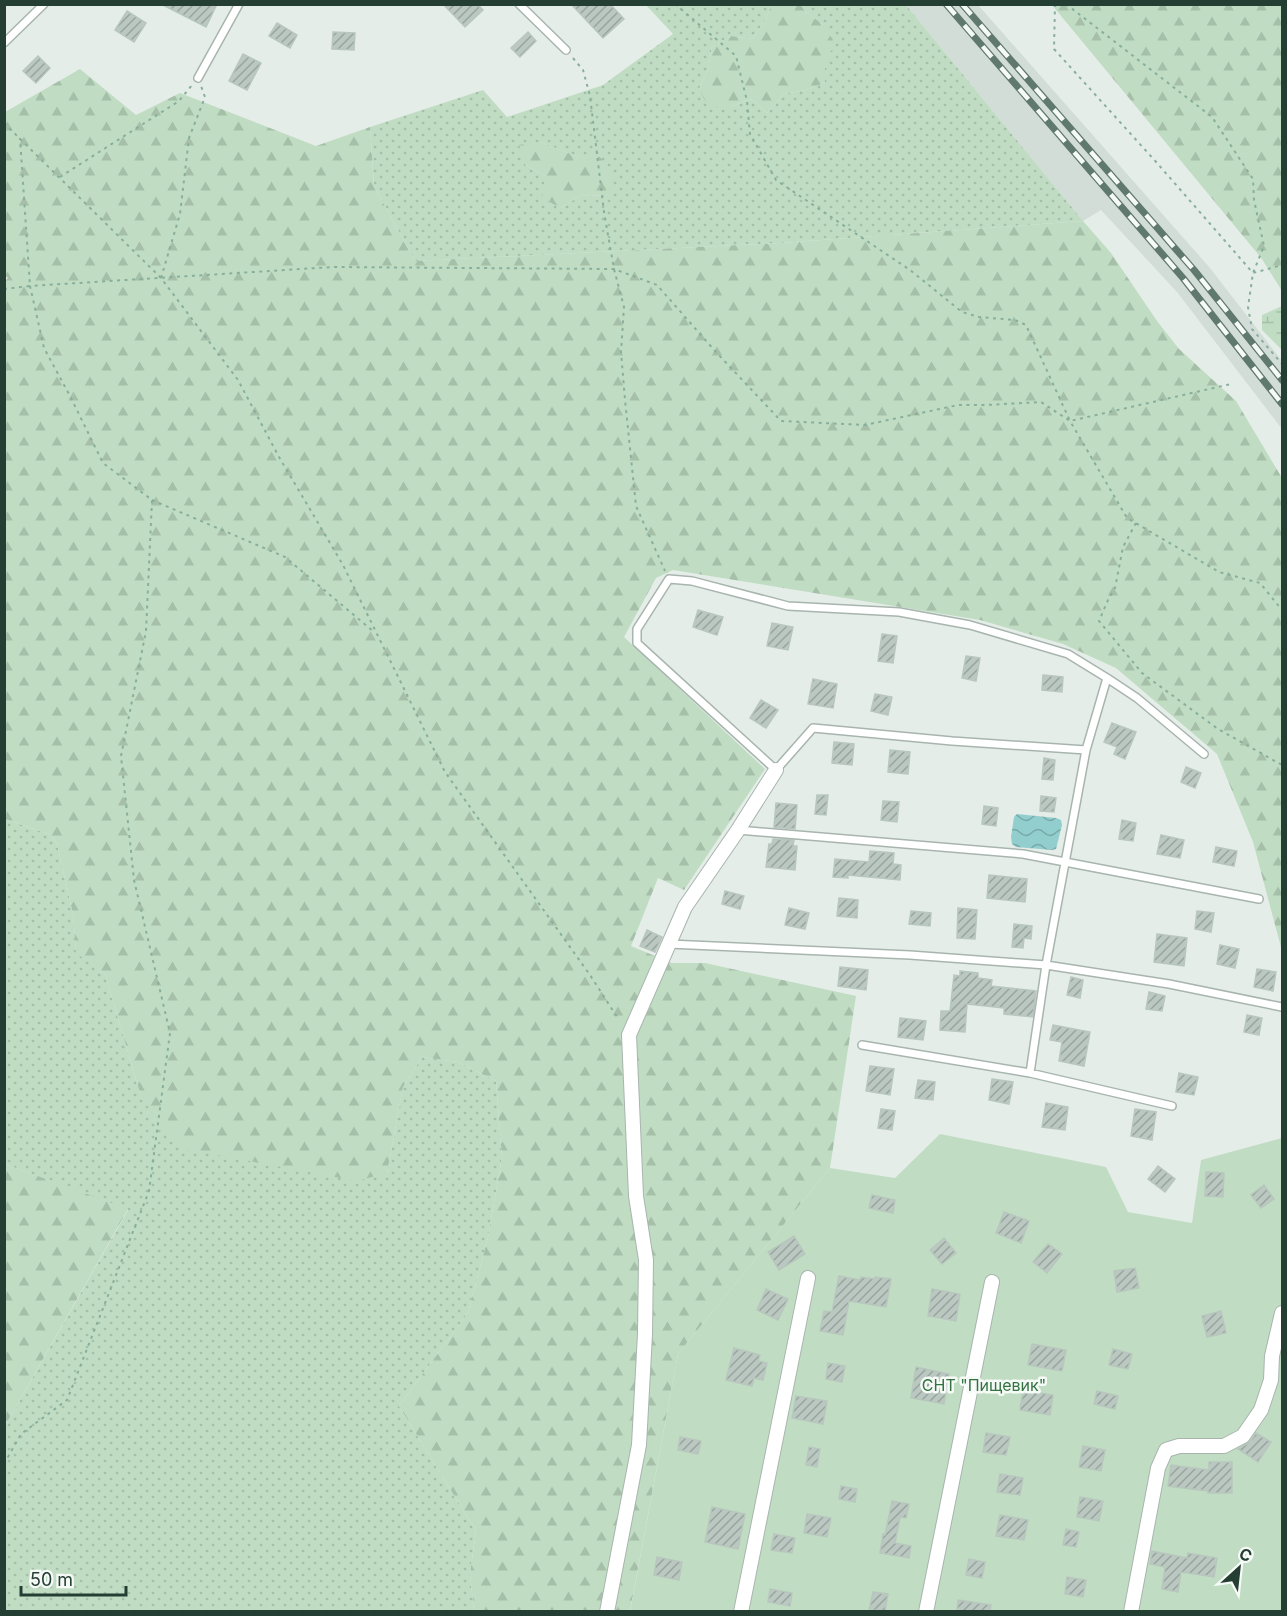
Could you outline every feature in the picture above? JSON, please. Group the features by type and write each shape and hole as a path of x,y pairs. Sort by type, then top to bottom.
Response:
{"street":[{"path":"607,1611 639,1445 645,1334 646,1260 636,1197 629,1035 685,907 776,770"},
{"path":"741,1611 808,1278"},
{"path":"926,1611 992,1282"},
{"path":"1131,1611 1158,1468 1166,1450 1179,1446 1224,1446 1243,1436 1261,1410 1277,1364 1276,1338 1282,1313"}],"lane":[{"path":"4,43 44,4"},
{"path":"198,78 239,4"},
{"path":"519,4 566,50"},
{"path":"1086,750 813,728 776,770 637,643 637,629 669,579 692,581 788,606 899,612 970,625 1068,654 1137,698 1204,754"},
{"path":"1030,1073 1046,964 1086,750 1107,678"},
{"path":"738,830 1023,854 1259,899"},
{"path":"669,944 1046,964 1169,984 1282,1007"},
{"path":"862,1045 1030,1073 1172,1106"}],"path":[{"path":"675,4 736,56 747,101 750,134 776,180 910,270 962,312 979,317 1014,320 1026,325 1070,421 1127,518 1219,572 1260,583 1282,610"},
{"path":"1055,4 1054,50 1253,273"},
{"path":"1066,4 1212,117 1253,179 1254,200 1264,246 1253,273 1248,307 1252,329 1282,364"},
{"path":"566,50 583,70 590,96 604,212 614,269 624,307 621,352 636,506 669,579"},
{"path":"60,177 179,101 198,78"},
{"path":"161,278 180,214 189,138 205,98 198,78"},
{"path":"4,123 161,278 238,380 279,457 343,566 445,772 590,975 629,1035"},
{"path":"20,138 30,286 44,348 104,463 152,500 285,557 376,634"},
{"path":"1253,273 1282,265"},
{"path":"4,289 333,267 614,269 657,285 781,421 865,425 957,405 1041,402 1070,421 1231,384"},
{"path":"4,1464 21,1434 67,1400 149,1191 170,1033 134,880 121,756 146,631 152,500"},
{"path":"1136,523 1124,547 1115,588 1099,621 1142,673 1218,729 1282,765"}],"shaded area":[{"path":"906,5 978,5 1210,268 1282,361 1282,429 1177,292 1101,210 1083,221"}],"green space":[{"path":"645,4 772,5 752,39 731,36 712,47 708,70 699,89 731,107 751,99 767,113 784,94 806,90 825,83 824,25 800,5 906,5 1083,221 780,243 415,261 374,186 370,127 483,90 507,117 603,85 673,34","holes":["540,142 579,157 600,157 610,195 580,196 561,208 545,176 525,165"]},
{"path":"772,5 800,5 824,25 835,44 825,62 825,83 806,90 784,94 767,113 751,99 731,107 709,108 699,89 708,70 712,47 731,36 752,39"},
{"path":"1052,5 1282,5 1282,291 1262,259"},
{"path":"80,69 136,115 180,93 316,146 370,127 374,186 415,261 780,243 1083,221 1111,253 1179,349 1236,401 1282,478 1282,951 1253,842 1217,754 1116,668 1063,644 980,620 673,570 656,578 624,637 765,769 684,890 658,878 631,946 672,963 705,963 856,996 830,1168 678,1354 630,1611 474,1611 470,1574 476,1531 399,1406 468,1313 488,1237 502,1157 496,1081 458,1062 422,1057 403,1087 387,1173 357,1181 184,1149 159,1125 140,1093 105,974 76,953 73,914 57,844 49,834 5,819 4,282 8,278 4,275 5,112"},
{"path":"540,142 579,157 600,157 613,174 610,195 580,196 561,208 542,198 545,176 525,165 519,145"},
{"path":"1282,306 1282,350 1262,330 1262,315"},
{"path":"5,819 49,834 57,844 73,914 76,952 105,974 140,1093 387,1173 403,1087 422,1057 458,1062 496,1081 502,1157 488,1237 468,1313 399,1406 476,1531 470,1574 474,1611 5,1612 5,1426 128,1210 5,1164"},
{"name":"СНТ \"Пищевик\"","path":"940,1134 1106,1167 1128,1212 1192,1223 1201,1160 1282,1138 1282,1611 630,1612 678,1354 830,1168 895,1178"},
{"path":"4,1164 128,1209 5,1426"}],"water":[{"path":"1017,814 1061,820 1062,825 1056,849 1016,847 1012,844 1014,817"}],"building":[{"path":"161,4 217,4 206,27"},
{"path":"443,4 477,4 483,10 465,27"},
{"path":"571,4 610,4 624,19 603,38"},
{"path":"127,11 146,23 134,42 115,30"},
{"path":"277,23 297,35 290,48 269,36"},
{"path":"333,32 355,33 354,50 332,49"},
{"path":"528,32 536,41 520,57 511,48"},
{"path":"243,54 261,63 247,90 229,81"},
{"path":"38,56 50,68 36,83 23,71"},
{"path":"698,610 723,617 717,635 693,627"},
{"path":"772,623 793,627 788,650 767,646"},
{"path":"882,634 897,636 893,663 878,661"},
{"path":"966,656 980,658 976,681 962,678"},
{"path":"1043,675 1063,677 1062,692 1042,690"},
{"path":"813,679 837,684 833,708 808,704"},
{"path":"875,694 892,697 888,715 871,711"},
{"path":"761,700 778,710 766,728 750,718"},
{"path":"1112,723 1136,732 1125,759 1114,754 1117,747 1104,742"},
{"path":"834,742 854,744 852,765 832,763"},
{"path":"890,750 910,752 908,774 888,772"},
{"path":"1044,758 1055,760 1053,780 1042,779"},
{"path":"1186,767 1201,773 1195,788 1181,782"},
{"path":"817,795 828,795 826,815 815,814"},
{"path":"1041,796 1056,798 1054,812 1040,811"},
{"path":"883,801 899,802 897,822 881,820"},
{"path":"776,803 797,805 795,829 774,827"},
{"path":"984,806 998,808 996,826 982,824"},
{"path":"1122,820 1136,823 1133,841 1119,839"},
{"path":"1161,835 1184,840 1180,858 1157,854"},
{"path":"773,839 794,840 793,846 797,846 795,870 766,867 769,844 772,844"},
{"path":"1216,847 1237,851 1234,866 1213,862"},
{"path":"870,851 894,853 893,864 901,865 900,880 848,875 848,878 833,877 835,859 869,862"},
{"path":"989,875 1027,879 1025,902 987,898"},
{"path":"725,891 744,896 740,909 722,904"},
{"path":"839,898 858,900 857,918 837,916"},
{"path":"789,908 809,913 805,929 785,925"},
{"path":"958,908 977,910 975,939 957,938"},
{"path":"911,911 931,913 930,926 909,924"},
{"path":"1197,911 1214,913 1211,932 1195,929"},
{"path":"1014,924 1032,926 1031,939 1024,938 1023,948 1012,947"},
{"path":"647,930 662,937 655,952 640,946"},
{"path":"1157,934 1187,938 1184,966 1154,962"},
{"path":"1220,945 1239,949 1235,968 1217,964"},
{"path":"840,967 868,970 866,990 838,986"},
{"path":"1257,969 1276,972 1273,991 1254,987"},
{"path":"960,971 978,973 978,978 992,980 991,986 1036,991 1033,1017 1004,1014 1004,1008 967,1004 965,1032 940,1030 941,1011 950,1011 954,975 960,976"},
{"path":"1071,977 1083,980 1080,998 1067,995"},
{"path":"1149,992 1165,996 1162,1011 1146,1009"},
{"path":"1247,1015 1262,1018 1259,1035 1244,1032"},
{"path":"900,1018 926,1021 923,1040 898,1037"},
{"path":"1053,1025 1090,1032 1084,1066 1059,1061 1062,1042 1050,1040"},
{"path":"870,1066 894,1069 890,1095 866,1091"},
{"path":"1179,1073 1198,1077 1194,1095 1176,1092"},
{"path":"992,1079 1013,1082 1009,1104 989,1100"},
{"path":"918,1080 935,1082 933,1100 915,1098"},
{"path":"1046,1103 1068,1107 1065,1130 1042,1127"},
{"path":"881,1109 895,1111 892,1130 878,1128"},
{"path":"1135,1109 1156,1112 1152,1140 1131,1136"},
{"path":"1158,1166 1175,1179 1165,1192 1148,1179"},
{"path":"1206,1172 1224,1173 1223,1197 1205,1196"},
{"path":"1264,1185 1274,1199 1261,1208 1251,1195"},
{"path":"872,1195 895,1200 893,1213 869,1208"},
{"path":"1004,1212 1029,1221 1021,1243 996,1233"},
{"path":"794,1236 805,1254 779,1270 768,1252"},
{"path":"944,1238 956,1253 942,1264 930,1250"},
{"path":"1048,1244 1062,1254 1047,1273 1033,1262"},
{"path":"1135,1268 1139,1288 1117,1292 1114,1271"},
{"path":"839,1276 860,1280 861,1277 891,1279 886,1307 849,1301 843,1335 820,1331 824,1311 832,1312"},
{"path":"766,1289 788,1299 778,1320 757,1310"},
{"path":"932,1289 960,1294 956,1321 928,1316"},
{"path":"1221,1311 1226,1333 1207,1337 1202,1316"},
{"path":"1032,1344 1066,1350 1062,1371 1028,1365"},
{"path":"734,1348 760,1355 758,1361 767,1363 763,1380 754,1378 752,1386 726,1380"},
{"path":"1113,1349 1132,1354 1128,1369 1109,1365"},
{"path":"828,1363 845,1366 842,1382 826,1379"},
{"path":"916,1367 949,1374 944,1404 911,1398"},
{"path":"1023,1390 1053,1395 1050,1415 1020,1410"},
{"path":"1097,1391 1118,1396 1115,1409 1094,1404"},
{"path":"796,1396 827,1401 823,1424 792,1418"},
{"path":"986,1433 1010,1437 1006,1455 983,1452"},
{"path":"1256,1433 1271,1442 1258,1462 1238,1449 1250,1442"},
{"path":"680,1437 701,1441 698,1454 678,1450"},
{"path":"1083,1446 1105,1450 1101,1471 1079,1467"},
{"path":"809,1447 820,1449 817,1467 806,1465"},
{"path":"1209,1462 1232,1462 1232,1493 1208,1493 1208,1491 1168,1486 1171,1465 1209,1470"},
{"path":"1000,1474 1023,1478 1020,1495 997,1492"},
{"path":"841,1486 857,1489 855,1502 839,1499"},
{"path":"1080,1497 1103,1501 1099,1521 1077,1517"},
{"path":"892,1501 909,1504 906,1518 900,1517 895,1543 911,1546 909,1558 880,1553"},
{"path":"712,1507 745,1514 738,1549 705,1542"},
{"path":"807,1514 831,1518 827,1537 804,1533"},
{"path":"1000,1515 1028,1520 1024,1540 996,1536"},
{"path":"1066,1529 1079,1532 1076,1547 1063,1545"},
{"path":"774,1534 795,1538 792,1553 771,1550"},
{"path":"1152,1551 1187,1558 1188,1553 1217,1558 1214,1577 1181,1572 1178,1592 1162,1589 1165,1567 1150,1564"},
{"path":"657,1557 682,1562 679,1580 654,1575"},
{"path":"969,1559 985,1562 982,1578 966,1575"},
{"path":"1067,1577 1086,1580 1083,1597 1065,1594"},
{"path":"770,1589 792,1593 790,1606 768,1602"},
{"path":"873,1592 888,1594 885,1611 869,1610"},
{"path":"958,1600 991,1605 990,1611 957,1611"}],"railway":[{"path":"946,4 1183,278 1282,404"},
{"path":"962,4 1194,270 1282,380"}]}
